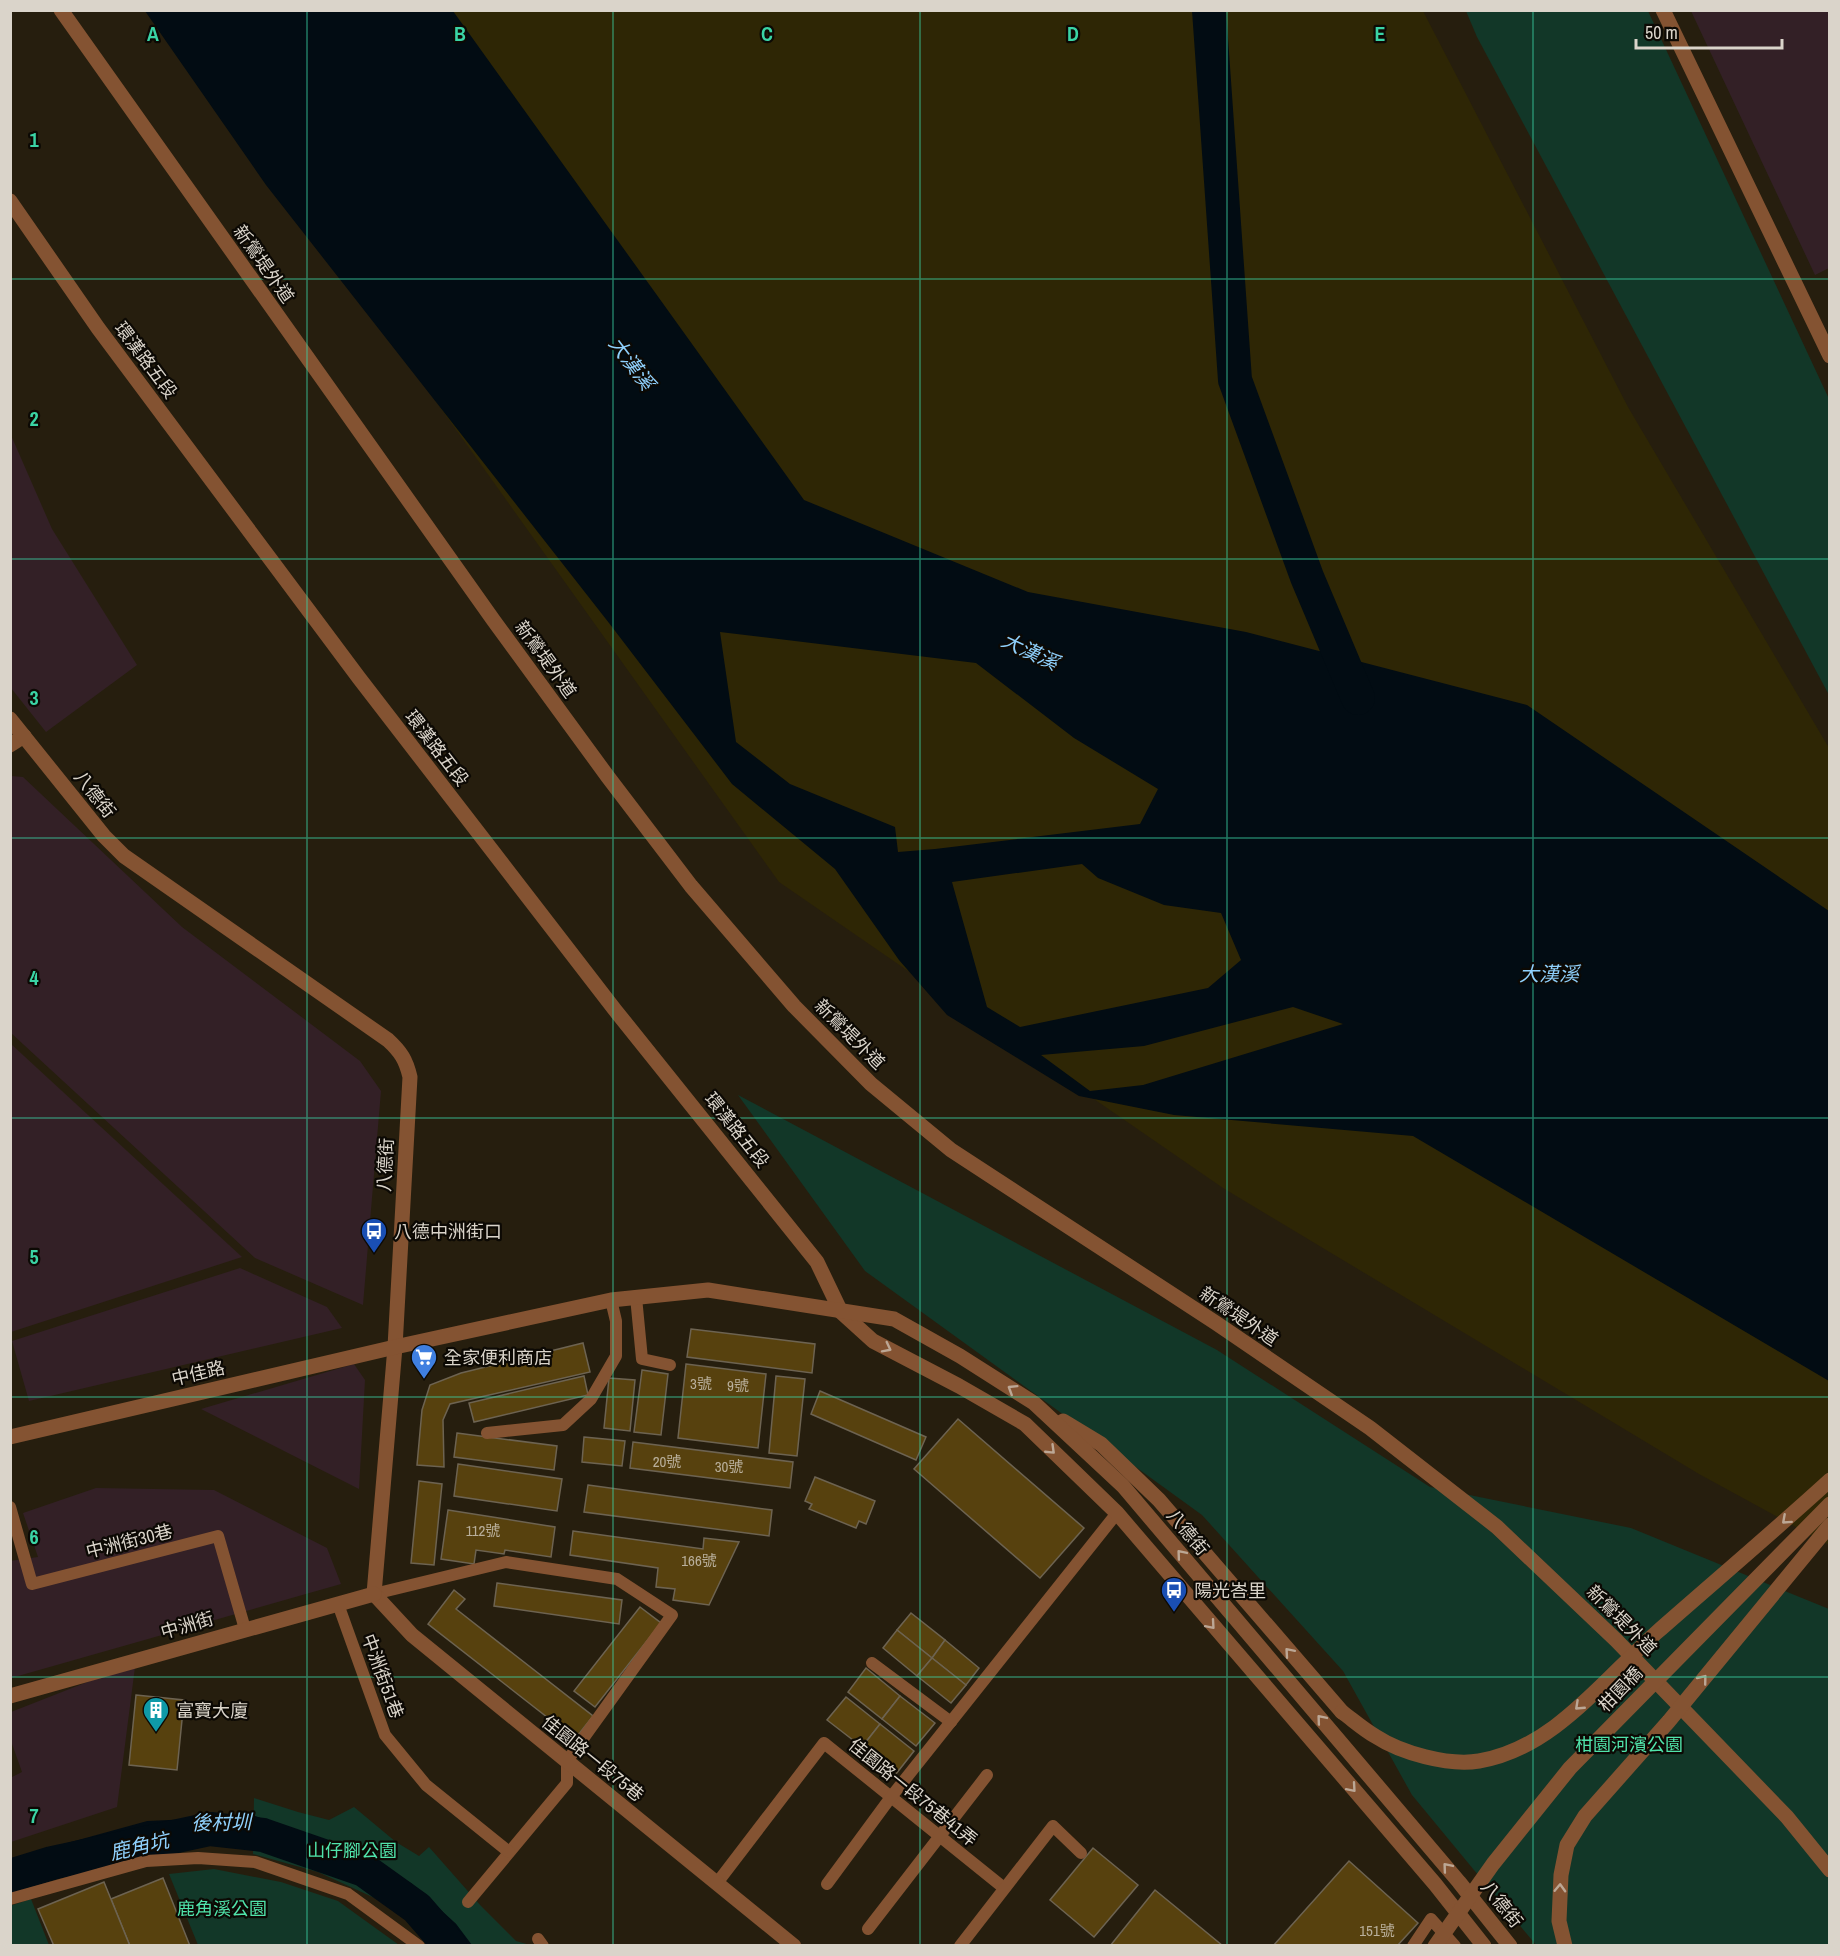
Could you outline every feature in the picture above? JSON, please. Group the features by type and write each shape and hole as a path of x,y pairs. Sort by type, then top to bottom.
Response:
{"street":[{"name":"新鶯堤外道","path":"61,10 568,722 691,886 794,1006 871,1084 951,1150 1216,1323 1370,1428 1497,1527 1616,1640 1787,1817 1830,1870"},
{"path":"1663,10 1830,356"},
{"name":"環漢路五段","path":"10,201 98,328 359,678 615,1010 818,1262 841,1312"},
{"name":"八德街","path":"10,719 104,836 124,856 401,1051 407,1062 410,1077 395,1347 611,1300 708,1290 894,1319 960,1356 1034,1403 1123,1486 1459,1882 1510,1946"},
{"path":"10,745 24,736"},
{"path":"841,1312 873,1341 1025,1424 1117,1513 1435,1884 1484,1946"},
{"path":"374,1594 395,1347"},
{"name":"中佳路","path":"10,1437 395,1347"},
{"path":"1034,1403 1101,1444 1159,1500 1342,1712 1376,1737 1420,1755 1448,1761 1477,1761 1508,1754 1564,1720 1654,1635 1830,1480"},
{"name":"柑園橋","path":"1435,1946 1493,1864 1570,1768 1830,1504"},
{"path":"1564,1946 1559,1921 1561,1875 1567,1845 1585,1816 1669,1720 1830,1526"},
{"name":"中洲街","path":"10,1696 374,1594"},
{"name":"佳園路一段75巷","path":"374,1594 412,1635 794,1946"}],"lane":[{"path":"636,1297 642,1359 670,1365"},
{"path":"487,1433 563,1425 591,1399 616,1356 616,1321 611,1300"},
{"name":"中洲街30巷","path":"10,1507 32,1584 218,1536 245,1629"},
{"path":"827,1884 891,1797 1117,1513"},
{"path":"374,1594 506,1562 617,1579 672,1616 567,1761 567,1783 468,1902"},
{"name":"中洲街51巷","path":"338,1604 386,1735 426,1785 509,1852"},
{"path":"872,1663 951,1722"},
{"name":"佳園路一段75巷41弄","path":"717,1883 824,1743 1004,1888"},
{"path":"868,1929 987,1775"},
{"path":"960,1946 1053,1826 1081,1853"},
{"path":"10,1899 146,1861 198,1858 255,1862 348,1894 419,1946"},
{"path":"1413,1946 1431,1919 1455,1946"}],"shaded area":[{"path":"1691,11 1829,11 1829,268 1815,275"},
{"path":"10,433 52,529 137,665 46,732 11,688"},
{"path":"11,776 23,777 182,927 360,1061 381,1091 363,1305 255,1258 11,1033"},
{"path":"11,1044 242,1257 11,1332"},
{"path":"240,1268 327,1307 342,1328 29,1401 12,1341"},
{"path":"354,1364 365,1380 359,1489 201,1409"},
{"path":"96,1488 214,1490 327,1548 341,1584 11,1678 10,1561 38,1557 23,1513"},
{"path":"135,1667 117,1807 11,1842 10,1778 22,1772 11,1741 11,1712 95,1679"}],"green space":[{"path":"1466,11 1648,11 1829,399 1829,695 1477,37"},
{"name":"柑園河濱公園","path":"738,1095 1217,1350 1430,1487 1631,1528 1829,1609 1829,1945 1536,1945 1412,1795 1343,1671 1202,1515 865,1271"},
{"name":"山仔腳公園","path":"254,1798 329,1820 354,1807 396,1842 419,1856 429,1847 481,1906 516,1941 530,1945 443,1945 392,1906 318,1872 253,1854"},
{"name":"鹿角溪公園","path":"214,1869 281,1882 338,1901 399,1945 198,1945 169,1874"},
{"path":"31,1899 49,1945 11,1945 10,1906"}],"sand":[{"path":"157,11 1423,11 1628,407 1829,748 1829,1545 1699,1474 1223,1188 779,882"}],"water":[{"name":"大漢溪","path":"145,11 453,11 804,500 1028,592 1246,632 1527,705 1829,911 1829,1381 1413,1136 1174,1115 1079,1096 947,1015 899,960 835,869 732,784 266,185","holes":["720,632 976,663 1074,738 1158,789 1140,824 898,852 895,827 790,784 736,742","1082,864 1098,878 1164,905 1221,913 1241,960 1208,988 1020,1027 987,1007 952,882","1293,1007 1343,1024 1143,1085 1090,1091 1041,1055 1144,1046"]}],"building":[{"path":"691,1329 815,1344 812,1373 687,1357"},
{"path":"583,1343 590,1372 450,1404 443,1420 444,1467 417,1465 422,1410 430,1385 461,1373"},
{"path":"686,1364 766,1374 758,1448 678,1438"},
{"path":"642,1370 668,1374 661,1435 634,1432"},
{"path":"584,1376 588,1395 474,1422 469,1403"},
{"path":"776,1376 805,1379 797,1456 769,1453"},
{"path":"609,1378 635,1380 630,1431 604,1428"},
{"path":"820,1391 926,1437 916,1460 811,1414"},
{"path":"958,1419 1084,1528 1040,1578 914,1469"},
{"path":"457,1433 557,1446 554,1470 454,1457"},
{"path":"584,1437 625,1441 622,1466 582,1462"},
{"path":"633,1442 793,1462 790,1488 630,1468"},
{"path":"458,1464 562,1479 557,1511 454,1496"},
{"path":"815,1477 875,1501 866,1524 859,1521 856,1528 809,1509 812,1504 805,1501"},
{"path":"419,1481 442,1484 434,1565 411,1563"},
{"path":"588,1485 772,1510 769,1536 584,1512"},
{"path":"448,1510 555,1527 551,1557 505,1550 504,1554 476,1550 474,1564 441,1559"},
{"path":"573,1531 703,1549 704,1538 739,1542 709,1605 673,1600 675,1589 656,1587 658,1568 570,1555"},
{"path":"497,1583 622,1600 619,1624 494,1606"},
{"path":"454,1590 465,1599 456,1609 593,1716 575,1739 428,1624"},
{"path":"640,1607 661,1623 595,1707 574,1691"},
{"path":"911,1613 945,1640 932,1658 897,1630"},
{"path":"897,1630 932,1658 917,1676 883,1648"},
{"path":"945,1640 979,1668 966,1685 932,1658"},
{"path":"932,1658 966,1685 951,1703 917,1676"},
{"path":"866,1668 900,1696 882,1719 848,1692"},
{"name":"富寶大廈","path":"136,1695 184,1700 177,1770 129,1765"},
{"path":"900,1696 935,1723 916,1746 882,1719"},
{"path":"846,1697 880,1724 862,1747 827,1720"},
{"path":"880,1724 914,1751 896,1774 862,1747"},
{"path":"1093,1848 1138,1885 1094,1937 1050,1900"},
{"path":"1349,1861 1418,1923 1397,1946 1273,1946"},
{"path":"163,1878 190,1946 130,1946 111,1899"},
{"path":"104,1882 130,1946 54,1946 38,1909"},
{"path":"1155,1890 1223,1946 1110,1946"}],"waterway":[{"path":"1209,10 1235,380 1307,577 1358,698"},
{"name":"後村圳","path":"10,1862 148,1824 255,1819 359,1858 410,1886 454,1926 469,1946"},
{"name":"鹿角坑","path":"10,1876 52,1863 210,1829 263,1835 364,1870 417,1908 450,1946"}],"place":[{"name":"八德中洲街口","path":"374,1254"},
{"name":"全家便利商店","path":"424,1380"},
{"name":"陽光峇里","path":"1174,1613"},
{"name":"富寶大廈","path":"156,1733"}]}
